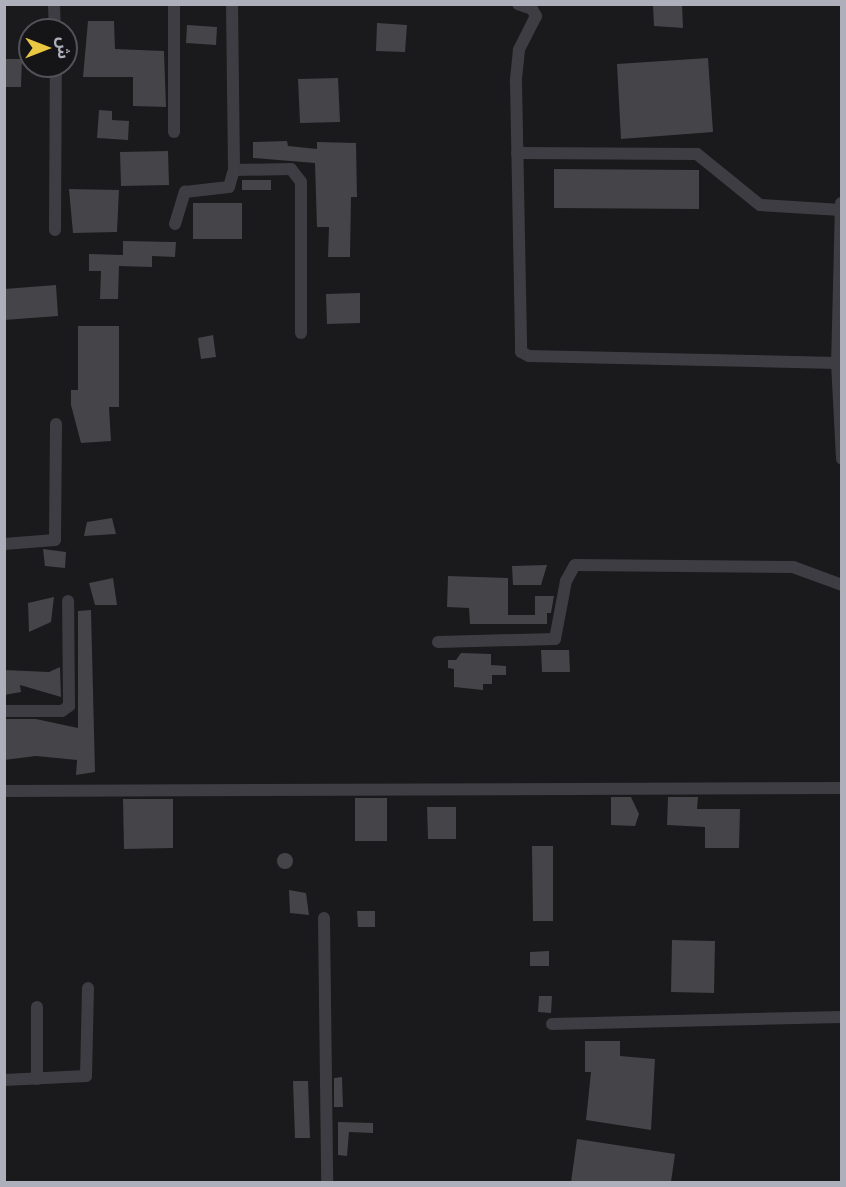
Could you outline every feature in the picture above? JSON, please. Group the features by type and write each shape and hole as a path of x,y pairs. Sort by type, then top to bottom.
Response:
{"street":[{"path":"174,4 174,132"},
{"path":"175,224 185,192 228,187 234,170 232,4"},
{"path":"518,4 532,9 536,16 519,50 517,153 519,346 524,355 837,363"},
{"path":"55,230 56,78"},
{"path":"517,153 697,154 760,205 841,210"},
{"path":"234,170 291,169 301,182 301,333"},
{"path":"842,202 837,363 842,459"},
{"path":"4,544 55,540 56,424"},
{"path":"438,642 555,639 566,581 575,565 793,567 842,585"},
{"path":"4,711 62,711 69,706 68,601"},
{"path":"4,791 842,788"},
{"path":"324,918 327,1182"},
{"path":"4,1080 86,1076 88,988"},
{"path":"37,1007 37,1079"},
{"path":"552,1024 842,1017"}],"building":[{"path":"653,4 682,4 683,28 654,26"},
{"path":"88,21 114,21 115,49 164,51 166,107 133,106 133,77 83,77"},
{"path":"377,23 407,25 405,52 376,51"},
{"path":"187,25 217,27 216,45 186,43"},
{"path":"708,58 713,132 621,139 617,64"},
{"path":"4,59 18,59 18,78 21,78 21,87 4,87"},
{"path":"338,78 340,122 300,123 298,79"},
{"path":"99,110 112,111 112,120 129,121 128,140 97,138"},
{"path":"287,141 288,146 317,149 317,142 356,143 357,197 351,197 350,257 328,257 329,227 317,227 315,163 253,158 253,142"},
{"path":"168,151 169,185 121,186 120,152"},
{"path":"554,169 699,170 699,209 554,208"},
{"path":"242,180 271,180 271,190 242,190"},
{"path":"69,189 119,190 117,232 73,233"},
{"path":"193,203 242,203 242,239 193,239"},
{"path":"123,241 176,242 175,257 152,256 152,267 119,266 118,299 100,299 101,271 89,271 89,254 123,255"},
{"path":"56,285 58,316 4,320 4,289"},
{"path":"360,293 360,323 327,324 326,294"},
{"path":"78,326 119,326 119,407 109,407 111,441 81,443 71,405 71,390 78,390"},
{"path":"213,335 216,357 201,359 198,338"},
{"path":"112,518 116,534 84,536 87,522"},
{"path":"43,549 66,552 65,568 45,566"},
{"path":"547,565 541,585 513,585 512,566"},
{"path":"448,576 508,578 508,615 535,615 535,596 554,596 551,613 547,613 547,624 470,624 469,608 447,607"},
{"path":"113,578 117,605 95,605 89,583"},
{"path":"54,597 51,622 29,632 28,603"},
{"path":"91,610 95,772 76,775 77,760 36,756 4,760 4,719 36,719 78,728 78,611"},
{"path":"541,650 569,650 570,672 542,672"},
{"path":"461,653 491,654 491,665 506,666 506,675 492,675 492,684 483,684 483,690 454,687 454,669 448,668 448,660 456,660"},
{"path":"60,667 61,697 20,685 21,692 4,695 4,670 49,672"},
{"path":"611,797 631,797 639,814 635,826 611,825"},
{"path":"668,797 698,797 697,809 740,809 739,848 705,848 705,827 667,825"},
{"path":"355,798 387,798 387,841 355,841"},
{"path":"123,799 173,799 173,848 124,849"},
{"path":"427,807 456,807 456,839 428,839"},
{"path":"532,846 553,846 553,921 533,921"},
{"path":"285,853 291,855 293,861 291,867 285,869 279,867 277,861 279,855"},
{"path":"289,890 306,893 309,915 290,913"},
{"path":"357,911 375,911 375,927 358,927"},
{"path":"672,940 715,941 714,993 671,992"},
{"path":"549,951 549,966 530,966 530,952"},
{"path":"539,996 552,996 551,1013 538,1012"},
{"path":"585,1041 620,1041 620,1056 655,1059 651,1130 586,1120 591,1072 585,1072"},
{"path":"342,1077 343,1107 334,1107 334,1078"},
{"path":"293,1081 308,1081 310,1138 295,1138"},
{"path":"338,1122 373,1123 373,1133 349,1132 347,1156 338,1155"},
{"path":"577,1139 675,1154 671,1182 571,1182"}]}
